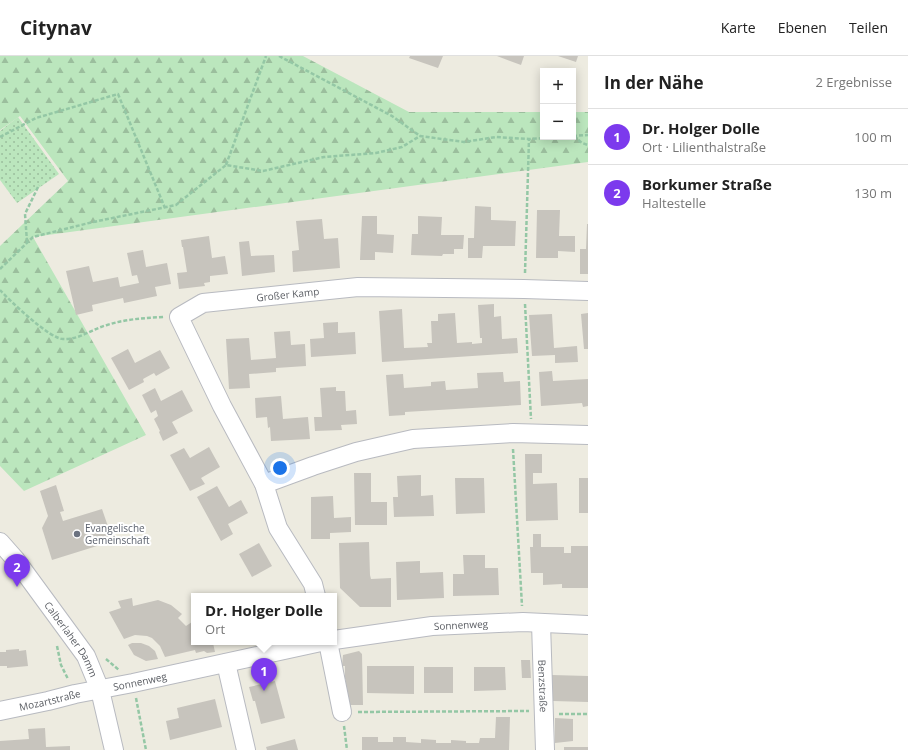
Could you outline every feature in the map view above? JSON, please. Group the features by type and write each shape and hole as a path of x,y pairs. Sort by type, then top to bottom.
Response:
{"street":[{"name":"Großer Kamp","path":"178,316 203,303 358,288 524,288 588,291"},
{"path":"178,316 222,406 264,484 278,528 313,584 315,593"},
{"path":"264,484 356,452 413,439 513,433 588,435"},
{"name":"Calberlaher Damm","path":"0,542 86,656 100,690 114,750"},
{"name":"Sonnenweg","path":"337,640 432,626 523,622 588,625"},
{"name":"Benzstraße","path":"541,623 545,750"},
{"name":"Sonnenweg","path":"100,690 226,664 308,645"},
{"path":"329,645 342,712"},
{"path":"226,664 246,750"},
{"name":"Mozartstraße","path":"0,711 75,694 100,690"}],"path":[{"path":"0,269 33,237 93,222 176,205 226,165 266,56"},
{"path":"278,56 392,116 420,136 464,142 496,138 540,138"},
{"path":"0,137 36,118 118,94 165,208"},
{"path":"576,136 588,135"},
{"path":"226,165 263,171 324,158 376,153 395,149 402,147 420,136"},
{"path":"576,138 582,143 588,145"},
{"path":"27,242 25,214 39,184"},
{"path":"0,290 26,315 51,334 62,340 77,337 105,325 133,318 178,316"},
{"path":"513,433 523,622"},
{"path":"56,642 61,665 75,694"},
{"path":"133,683 146,750"},
{"path":"347,750 342,712 543,712 588,714"}],"green space":[{"path":"0,56 303,56 409,112 540,112 540,140 576,140 576,112 588,112 588,162 33,237 146,435 24,491 0,466 0,246 68,181 20,116 0,130"},
{"path":"18,117 59,174 17,203 0,180 0,131"}],"building":[{"path":"410,56 443,56 438,68 409,58"},
{"path":"497,56 524,56 521,65"},
{"path":"558,56 578,56 576,62"},
{"path":"475,206 491,207 491,220 516,221 515,246 483,246 482,258 468,258 468,238 474,238"},
{"path":"537,210 560,210 559,236 575,236 575,252 558,251 558,258 536,258"},
{"path":"362,216 377,216 377,234 394,235 393,253 375,252 375,260 360,260"},
{"path":"418,216 442,217 441,235 464,235 463,249 454,249 454,254 443,254 442,256 411,255 412,234 418,234"},
{"path":"322,219 324,239 338,238 340,268 293,272 292,251 299,250 296,221"},
{"path":"587,224 588,274 580,274 580,249 586,249"},
{"path":"209,236 212,258 225,256 228,274 210,276 210,282 204,283 205,286 179,289 177,273 187,272 181,240"},
{"path":"249,241 251,256 274,255 275,272 242,276 239,242"},
{"path":"143,250 146,267 167,263 171,284 155,287 157,296 124,303 123,298 92,305 93,311 76,315 66,271 89,266 93,282 118,277 120,287 139,283 137,275 132,276 127,253"},
{"path":"494,304 494,317 501,316 502,339 517,338 518,353 382,362 379,311 402,309 404,348 428,347 427,343 432,343 431,321 438,321 438,314 455,313 457,343 482,343 482,338 480,338 478,305"},
{"path":"588,313 588,349 584,349 581,314"},
{"path":"552,314 554,348 577,346 578,362 555,363 555,355 532,356 529,315"},
{"path":"338,322 338,333 355,332 356,354 311,357 310,339 324,338 323,323"},
{"path":"290,331 291,345 305,344 306,366 276,368 276,372 249,374 250,388 229,389 226,339 249,338 251,360 276,358 274,332"},
{"path":"128,349 135,363 160,350 170,368 156,376 154,373 143,379 144,382 129,390 111,358"},
{"path":"552,371 553,381 588,379 588,406 583,407 582,403 541,406 539,372"},
{"path":"503,372 504,382 520,381 521,405 405,412 405,415 389,416 386,375 403,374 404,388 431,386 431,382 445,381 446,390 478,388 477,373"},
{"path":"336,387 336,391 345,391 346,411 356,410 357,424 341,425 342,430 315,431 314,417 322,417 320,388"},
{"path":"155,388 161,401 182,390 193,411 172,422 178,433 163,441 154,419 158,416 156,410 151,413 142,395"},
{"path":"281,396 283,419 308,417 310,439 271,441 270,427 268,428 267,417 256,418 255,398"},
{"path":"209,447 220,467 201,478 205,484 190,491 170,455 184,448 190,458"},
{"path":"525,454 542,454 542,473 533,473 533,484 557,483 558,520 526,521"},
{"path":"354,473 371,473 371,502 387,502 387,525 355,525"},
{"path":"421,475 421,496 433,495 434,516 394,517 393,497 398,497 397,476"},
{"path":"455,478 484,478 485,513 456,514"},
{"path":"579,478 588,478 588,513 579,513"},
{"name":"Evangelische Gemeinschaft","path":"56,485 64,511 60,512 63,521 102,509 113,541 52,560 42,528 48,516 40,491"},
{"path":"217,486 229,507 241,500 248,513 228,524 233,534 221,541 197,497"},
{"path":"333,496 334,518 351,517 351,532 330,533 330,539 311,539 311,497"},
{"path":"533,534 541,534 541,547 564,547 564,553 571,553 571,546 588,546 588,588 562,588 562,584 543,585 543,573 531,573 530,547 533,547"},
{"path":"369,542 371,579 391,578 391,607 360,607 340,588 339,543"},
{"path":"259,543 272,566 252,577 239,554"},
{"path":"463,555 485,555 485,568 498,568 499,595 453,596 453,574 464,574"},
{"path":"420,561 420,573 443,572 444,598 397,600 396,562"},
{"path":"132,598 133,606 158,600 171,605 182,614 178,618 186,626 191,623 191,645 213,645 215,652 207,653 204,651 196,653 195,650 165,657 160,646 152,638 135,635 124,639 109,612 121,608 118,601"},
{"path":"132,643 141,643 149,646 155,651 158,659 146,661 134,655 128,645"},
{"path":"19,649 19,651 26,650 28,666 7,668 7,666 0,666 0,652"},
{"path":"359,651 362,654 363,705 346,705 345,666 342,666 343,655"},
{"path":"521,660 530,660 531,678 522,678"},
{"path":"367,666 414,666 414,694 367,693"},
{"path":"424,667 453,667 453,693 424,693"},
{"path":"474,667 505,667 506,690 474,691"},
{"path":"552,675 588,676 588,702 553,701"},
{"path":"275,681 285,718 261,724 255,701 253,701 249,687"},
{"path":"215,699 222,727 170,740 166,721 179,718 177,708"},
{"path":"496,717 510,717 509,750 362,750 362,737 378,737 378,742 393,742 393,737 406,737 406,742 421,743 421,739 436,740 436,743 451,743 451,740 466,741 466,743 479,743 480,738 495,738"},
{"path":"555,718 573,719 573,741 555,743"},
{"path":"45,728 46,747 70,746 70,750 0,750 0,741 29,739 28,729"},
{"path":"295,739 298,750 267,750 266,747"},
{"path":"564,747 588,747 588,750 564,750"}],"place":[{"name":"Evangelische Gemeinschaft","path":"77,534"},
{"name":"Borkumer Straße","path":"17,587"},
{"name":"Dr. Holger Dolle","path":"264,691"}]}
